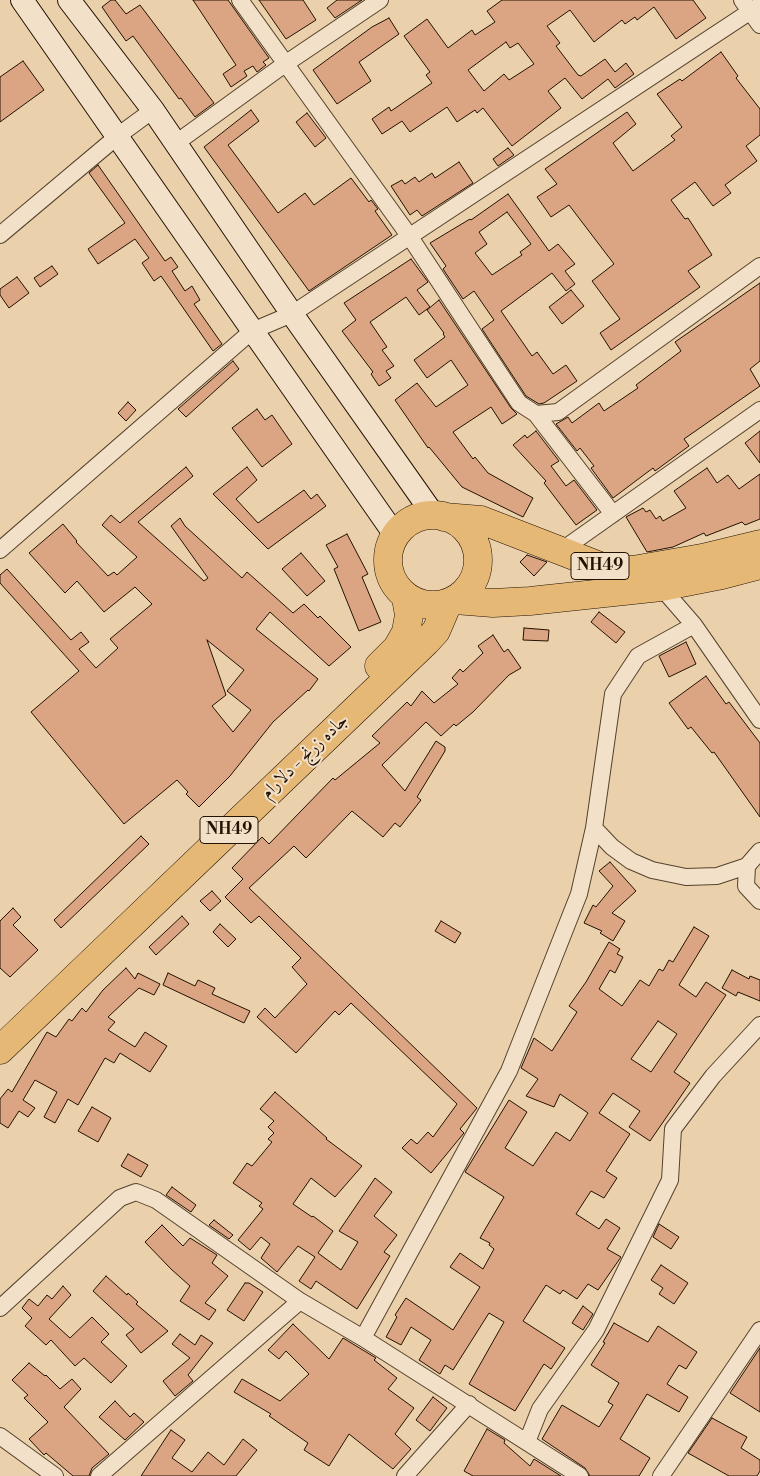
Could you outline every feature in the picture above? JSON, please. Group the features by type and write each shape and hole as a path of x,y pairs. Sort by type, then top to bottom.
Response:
{"highway":[{"name":"NH49","path":"439,515 457,522 467,530 474,542 478,555 478,568 473,581 466,592 451,602"},
{"name":"NH49","path":"395,535 405,525 417,518 439,515 481,520 605,568 633,570 702,558 760,544"},
{"path":"395,535 388,555 390,576 396,588 406,598"},
{"name":"NH49","path":"406,598 419,604 434,606 451,602 530,602 661,586 722,575 760,565"},
{"name":"جاده زرنج - دلارام","path":"0,1024 398,648 406,632 409,615 406,598"},
{"name":"جاده زرنج - دلارام","path":"0,1050 426,642 436,631 451,602"}],"main road":[{"path":"22,0 118,135 395,535"},
{"path":"69,0 153,110 292,314 439,515"}],"street":[{"path":"240,0 410,237 520,403 536,414 613,514"},
{"path":"176,143 285,64 380,0"},
{"path":"0,550 252,331 292,314 753,11"},
{"path":"0,236 118,135 153,110"},
{"path":"536,414 558,412 760,266"},
{"path":"562,550 760,410"},
{"path":"661,586 694,625 760,720"},
{"path":"363,1338 509,1071 579,894 594,828 613,694 638,656 694,625"},
{"path":"594,828 612,847 631,862 652,870 686,877 717,876 747,866 760,851"},
{"path":"747,866 746,886 760,901"},
{"path":"527,1442 540,1409 596,1330 670,1180 673,1129 713,1076 760,1025"},
{"path":"0,1308 120,1198 136,1192 156,1200 300,1301 469,1404 580,1476"},
{"path":"99,1476 300,1301"},
{"path":"661,1476 760,1330"},
{"path":"405,1476 469,1404"},
{"path":"0,1436 55,1476"}],"building":[{"path":"111,0 115,0 126,14 140,5 214,103 195,117 181,98 179,99 133,36 126,41 102,7"},
{"path":"193,0 228,0 269,58 263,62 266,65 257,72 253,66 244,71 247,76 231,87 223,74 236,65"},
{"path":"259,0 303,0 316,20 286,39"},
{"path":"337,0 362,0 335,18 327,8"},
{"path":"502,0 693,0 706,18 676,39 654,7 637,20 635,17 625,24 622,20 594,42 570,10 547,26 560,43 556,46 578,75 581,76 605,59 615,72 626,63 634,74 615,88 608,79 582,99 565,78 548,91 561,108 512,146 483,108 477,113 475,110 457,122 447,107 410,132 402,121 382,134 372,119 389,107 391,111 432,83 426,75 430,72 404,36 427,19 448,48 472,30 475,35 495,22 487,11","holes":["506,42 510,48 518,43 534,64 509,80 504,74 484,91 468,70"]},
{"path":"389,18 399,34 359,62 371,81 337,104 313,70 372,27"},
{"path":"721,52 738,76 736,78 760,109 760,135 746,146 757,161 725,185 731,193 713,206 695,182 671,200 685,219 688,218 712,255 688,271 700,287 611,350 600,333 620,319 592,281 614,264 569,205 551,217 537,197 557,184 545,169 627,112 636,124 613,143 633,171 675,140 671,136 682,127 657,94 680,79 682,81"},
{"path":"23,61 44,90 0,122 0,77"},
{"path":"251,110 259,121 228,145 278,213 305,193 314,205 351,178 369,202 371,200 378,209 375,211 392,235 309,291 204,147"},
{"path":"307,113 326,138 315,147 296,122"},
{"path":"508,148 514,155 498,166 493,159"},
{"path":"459,162 473,183 422,216 417,210 410,215 391,186 402,180 405,184 415,177 419,182 432,173 435,178"},
{"path":"98,165 165,261 171,257 178,267 172,271 185,291 192,286 200,300 194,304 222,344 213,351 161,276 154,281 142,263 149,258 135,239 98,264 88,249 125,223 89,173"},
{"path":"508,194 549,251 558,244 575,264 565,271 575,284 566,291 552,273 501,311 532,356 537,352 553,374 566,365 577,381 544,403 539,404 526,396 482,329 494,320 474,291 463,299 443,269 446,266 430,243 471,220","holes":["507,212 531,244 520,252 522,255 492,275 475,253 487,244 479,232"]},
{"path":"411,259 428,282 417,290 430,307 419,315 406,297 370,322 387,347 382,350 394,366 386,371 391,378 379,386 371,374 373,372 342,331 356,320 344,303"},
{"path":"52,266 58,274 40,287 34,278"},
{"path":"17,277 29,293 9,308 0,295 0,289"},
{"path":"760,283 760,361 750,369 760,386 684,439 689,446 655,471 653,468 613,498 591,468 594,466 580,448 577,451 556,424 568,417 572,423 599,403 604,411 638,388 636,385 681,351 675,342"},
{"path":"571,290 584,306 562,324 549,307"},
{"path":"439,300 511,408 517,414 502,424 491,407 453,432 473,459 475,457 488,473 533,498 523,517 462,487 428,448 395,400 417,383 436,407 468,385 451,360 427,378 414,360 445,337 427,310"},
{"path":"233,361 239,369 186,417 178,409"},
{"path":"128,402 136,410 126,421 118,413"},
{"path":"257,409 265,420 272,415 292,444 262,467 232,428"},
{"path":"536,431 559,461 551,466 566,486 574,480 597,510 576,525 544,483 546,481 513,445 525,435 527,438"},
{"path":"760,431 760,463 745,443"},
{"path":"186,467 193,476 138,522 204,581 208,578 171,526 180,518 185,526 242,578 247,572 293,613 304,604 318,618 320,616 351,647 329,666 270,612 256,629 318,679 309,691 273,722 230,776 199,807 186,794 188,792 177,780 124,824 31,712 79,671 0,583 0,575 7,569 71,640 81,632 89,642 79,649 96,668 118,648 110,639 152,604 135,587 104,612 77,581 65,593 29,553 63,524 76,542 108,576 114,572 117,575 137,557 102,525 111,515 120,523","holes":["207,640 244,670 227,691 251,710 233,732 212,706 226,695"]},
{"path":"247,467 257,480 236,499 258,523 304,490 311,499 317,494 326,506 268,549 213,494"},
{"path":"707,468 717,483 728,475 739,489 760,474 760,519 745,525 742,522 706,536 704,533 673,547 647,552 626,517 643,508 646,512 650,510 656,519 660,516 663,521 686,508 674,491"},
{"path":"347,534 368,574 362,577 381,622 359,631 334,569 338,567 326,545"},
{"path":"301,553 325,581 307,596 282,569"},
{"path":"527,555 547,562 534,576 520,562"},
{"path":"599,612 625,632 616,643 591,622"},
{"path":"524,628 549,630 548,641 523,640"},
{"path":"493,635 504,652 508,649 521,668 509,675 473,712 456,726 454,724 441,736 426,722 382,765 405,791 436,741 445,747 445,751 417,797 421,800 400,827 395,823 383,837 352,811 306,858 294,846 249,888 477,1108 460,1129 464,1133 431,1173 402,1148 411,1139 417,1144 428,1132 433,1137 457,1104 351,1003 339,1015 335,1011 296,1053 257,1017 265,1008 275,1018 307,984 292,967 301,958 259,916 251,923 225,897 243,879 232,868 262,837 269,844 333,778 335,780 380,743 372,736 407,702 411,706 422,691 434,703 458,684 452,678 460,669 463,672 483,653 478,646"},
{"path":"686,642 696,664 669,677 659,656"},
{"path":"706,676 726,704 729,702 760,743 760,817 714,752 712,753 691,727 688,729 669,703"},
{"path":"141,836 149,844 61,928 54,920"},
{"path":"610,862 636,891 612,913 625,921 613,941 600,933 602,931 584,923 593,905 596,907 613,886 599,871"},
{"path":"212,891 221,901 210,911 200,901"},
{"path":"13,908 21,917 13,925 38,950 10,977 0,968 0,921"},
{"path":"182,916 189,924 156,955 149,947"},
{"path":"441,921 461,933 455,943 435,931"},
{"path":"220,924 236,939 228,947 213,932"},
{"path":"694,927 709,936 679,985 696,997 706,982 726,995 674,1072 690,1083 650,1141 629,1127 640,1111 613,1093 599,1113 630,1134 606,1171 617,1178 604,1198 591,1191 576,1214 599,1229 606,1219 620,1228 607,1249 621,1257 598,1290 588,1284 577,1299 563,1290 560,1294 546,1285 523,1321 565,1348 551,1369 544,1364 515,1411 469,1384 504,1322 489,1313 453,1370 445,1365 440,1374 419,1360 431,1340 411,1327 401,1345 386,1337 397,1317 395,1315 406,1298 453,1330 480,1287 450,1267 460,1253 483,1269 494,1249 489,1245 490,1243 480,1238 504,1197 465,1172 509,1100 527,1112 505,1148 533,1166 556,1132 570,1141 588,1113 560,1094 554,1107 526,1096 538,1079 521,1068 534,1038 552,1051 577,1012 569,1006 586,982 609,942 620,949 617,954 623,957 615,973 610,970 599,989 622,1006 640,980 649,986 659,969 663,971 669,960 673,962","holes":["658,1021 677,1034 651,1072 631,1059"]},
{"path":"126,968 135,979 138,973 160,984 154,995 139,988 108,1017 115,1022 108,1030 135,1047 145,1032 167,1046 150,1072 120,1053 114,1063 105,1058 78,1105 68,1099 55,1123 44,1117 57,1092 35,1080 23,1100 35,1108 28,1117 19,1111 8,1128 0,1123 0,1099 8,1089 12,1092 47,1032 56,1037 69,1019 72,1021 82,1008 86,1012 103,990"},
{"path":"732,970 749,979 750,976 760,980 760,1001 738,992 736,996 722,988"},
{"path":"168,973 195,986 198,980 215,988 212,994 250,1011 244,1023 163,985"},
{"path":"275,1092 326,1139 362,1166 335,1197 311,1178 293,1204 333,1231 318,1253 341,1270 358,1242 339,1231 375,1178 392,1192 374,1216 397,1235 384,1252 390,1256 357,1309 316,1281 311,1289 299,1281 315,1257 298,1246 277,1272 261,1258 270,1244 261,1237 250,1250 238,1240 263,1209 259,1206 262,1203 233,1183 247,1163 252,1166 272,1142 268,1139 274,1133 268,1127 274,1121 260,1109"},
{"path":"92,1107 111,1118 98,1142 78,1131"},
{"path":"128,1154 148,1165 141,1177 121,1166"},
{"path":"172,1187 196,1205 191,1212 166,1195"},
{"path":"214,1220 233,1235 229,1239 209,1225"},
{"path":"659,1224 679,1237 671,1249 653,1237"},
{"path":"162,1225 183,1246 190,1238 217,1255 212,1263 228,1276 205,1303 216,1310 209,1320 180,1301 190,1286 145,1242"},
{"path":"661,1265 688,1283 674,1304 659,1294 663,1288 651,1280"},
{"path":"106,1276 127,1295 128,1293 138,1302 136,1304 168,1331 141,1353 126,1335 134,1329 93,1291"},
{"path":"245,1283 249,1283 263,1292 244,1321 227,1310"},
{"path":"63,1286 71,1295 49,1319 70,1338 92,1317 109,1334 101,1342 127,1366 111,1383 84,1358 75,1366 51,1340 46,1345 25,1326 32,1318 22,1308 29,1299 38,1306 47,1295 52,1299"},
{"path":"583,1306 593,1314 583,1330 572,1323"},
{"path":"614,1323 648,1342 658,1326 697,1352 686,1369 679,1365 667,1384 688,1397 679,1412 647,1394 620,1439 650,1458 639,1476 590,1476 585,1468 542,1439 562,1405 599,1427 613,1405 608,1402 619,1383 591,1365 605,1343 603,1342"},
{"path":"293,1324 329,1359 343,1338 376,1358 374,1360 397,1378 388,1389 414,1408 395,1434 411,1449 393,1469 349,1434 329,1466 304,1450 308,1443 269,1416 271,1414 234,1392 242,1379 280,1401 309,1374 286,1351 279,1359 268,1350"},
{"path":"180,1334 195,1345 201,1335 213,1343 188,1375 193,1381 175,1396 163,1381 190,1358 172,1344"},
{"path":"760,1348 760,1412 730,1393"},
{"path":"29,1363 46,1375 60,1389 72,1379 81,1389 64,1407 109,1454 92,1468 89,1476 73,1476 46,1453 44,1455 29,1439 48,1422 24,1398 28,1395 12,1380"},
{"path":"433,1397 447,1408 430,1431 416,1420"},
{"path":"115,1401 130,1417 134,1413 144,1422 125,1440 99,1417"},
{"path":"712,1418 747,1437 741,1448 760,1460 760,1471 757,1476 729,1476 688,1453"},
{"path":"487,1429 505,1440 504,1443 530,1466 534,1459 561,1476 473,1476 464,1471"},
{"path":"171,1430 185,1440 172,1458 192,1472 208,1452 224,1465 243,1439 257,1450 236,1476 141,1476"}]}
